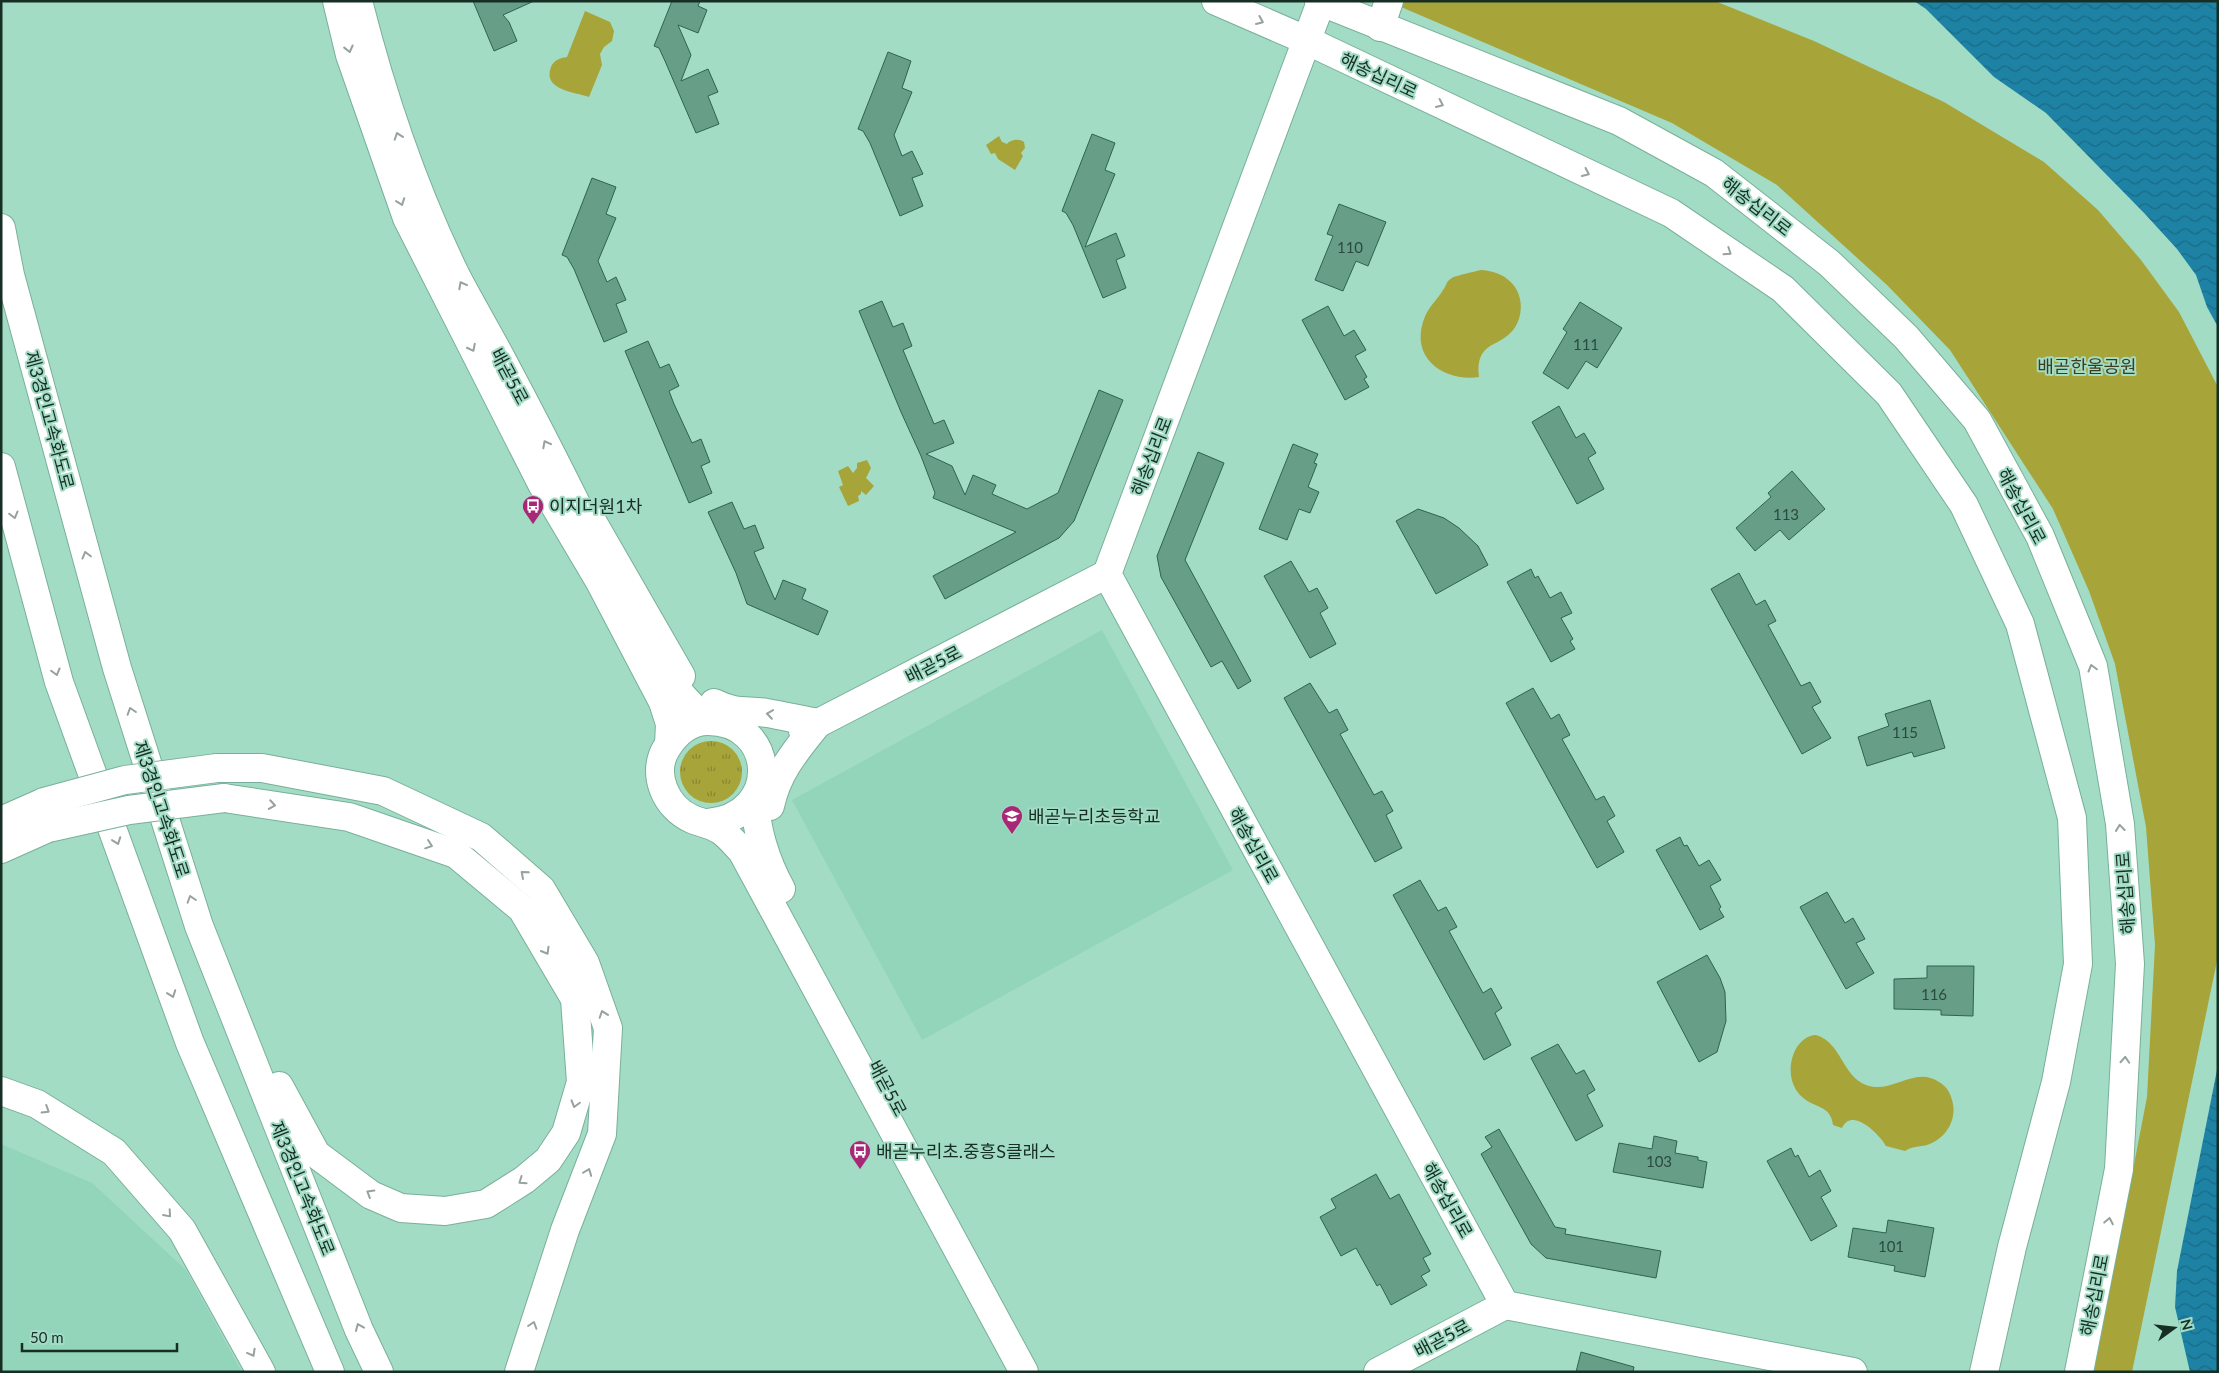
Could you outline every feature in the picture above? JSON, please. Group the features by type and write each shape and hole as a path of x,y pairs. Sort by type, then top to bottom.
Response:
{"main road":[{"name":"배곧5로","path":"337,1 350,55 407,218 552,480 680,694 697,712 715,721 736,727 750,738 759,753 762,770 760,788 752,803 739,815 724,822 708,823 692,820 678,811 668,799 662,784 660,768 664,752 673,738 685,728 702,721 715,721"},
{"name":"배곧5로","path":"358,1 375,65 408,164 429,215 598,580 663,702 670,724 669,744"},
{"name":"해송십리로","path":"1216,1 1308,41 1670,213 1783,289 1889,394 1964,505 2020,624 2072,818 2078,964 2056,1082 2012,1247 1984,1372"},
{"path":"1380,27 1389,1"},
{"name":"해송십리로","path":"1505,1305 1106,574 1308,41 1320,2 1619,121 1714,172 1829,263 1906,336 1977,420 2040,536 2093,666 2120,824 2130,964 2119,1169 2079,1372"},
{"name":"제3경인고속화도로","path":"1,228 10,275 117,668 199,926 359,1330 378,1372"},
{"path":"1,468 59,682 190,1043 330,1372"},
{"name":"배곧5로","path":"552,480 608,617 644,681 654,706 659,722 659,730 647,769 648,783 655,807 676,826 705,838 728,855 788,917"},
{"path":"552,480 608,546 645,616 683,680 703,697 724,708 745,713 765,713 818,723 791,757 780,775 774,791 769,820 788,917"},
{"name":"배곧5로","path":"759,753 1106,574"},
{"path":"1,849 46,815 124,780 217,768 262,768 383,790 481,837 541,889 585,963 608,1028 602,1134 565,1230 519,1372"},
{"name":"배곧5로","path":"755,797 755,810 761,839 788,917 1024,1372"},
{"path":"1,821 46,815 129,810 224,798 349,817 456,854 522,910 574,999 581,1082 566,1133 548,1160 524,1180 486,1204 444,1211 401,1208 371,1195 316,1154 270,1070 199,926"},
{"name":"배곧5로","path":"708,823 721,830 742,851 788,917 1042,1372"},
{"path":"1,1091 37,1104 114,1152 182,1230 261,1372"},
{"name":"배곧5로","path":"1378,1372 1505,1305"},
{"path":"1505,1305 1853,1372"}],"shaded area":[{"name":"배곧누리초등학교","path":"1102,630 1233,870 922,1040 792,800"},
{"path":"1,1144 92,1183 186,1270 242,1372 1,1372"}],"green space":[{"name":"배곧한울공원","path":"1387,1 1715,1 1814,41 1944,102 2044,162 2098,210 2141,260 2179,312 2218,387 2218,956 2132,1372 2094,1372 2147,1097 2155,945 2146,827 2115,664 2089,591 2053,509 1950,350 1887,285 1777,185 1672,123"},
{"path":"585,11 610,22 614,31 612,41 604,47 600,54 602,65 589,97 561,89 551,81 549,75 554,63 567,57"},
{"path":"999,136 1002,142 1007,144 1015,140 1024,142 1025,148 1021,153 1023,156 1015,170 998,159 995,153 991,154 986,145"},
{"path":"1481,270 1500,274 1515,287 1521,306 1519,320 1512,331 1487,348 1482,354 1479,365 1479,377 1455,376 1434,366 1427,357 1422,347 1423,322 1427,312 1449,280"},
{"path":"867,460 871,468 866,478 874,486 866,495 861,491 861,494 858,496 859,501 848,506 839,487 843,485 838,471 848,466 853,473 857,468 857,463"},
{"path":"711,741 723,744 733,750 739,760 742,772 739,784 733,794 723,800 711,803 699,800 689,794 683,784 680,772 683,760 689,750 699,744"},
{"path":"1816,1035 1825,1039 1831,1045 1852,1075 1866,1085 1885,1086 1921,1077 1930,1078 1946,1087 1951,1097 1953,1114 1952,1121 1945,1133 1934,1142 1905,1151 1886,1146 1878,1135 1859,1121 1852,1120 1847,1122 1842,1128 1833,1125 1827,1111 1800,1095 1791,1075 1792,1060 1797,1047 1805,1038"}],"water":[{"path":"1914,1 2218,1 2218,327 2207,307 2196,275 2177,249 2145,214 2046,113 1994,77 1926,9"},
{"path":"2218,1065 2218,1372 2190,1372 2175,1307 2177,1271"}],"building":[{"path":"473,1 534,1 503,15 509,22 517,41 494,51"},
{"path":"672,1 700,1 698,6 707,10 698,33 678,25 691,55 681,81 708,69 718,92 708,96 719,124 696,133 659,48 654,46"},
{"path":"888,52 911,61 902,88 912,92 894,135 902,156 912,151 923,174 912,178 923,206 900,216 870,143 863,131 858,129"},
{"path":"1092,134 1115,143 1105,170 1115,174 1085,247 1116,233 1125,256 1116,260 1126,288 1103,298 1073,225 1066,213 1062,211"},
{"path":"592,178 616,187 606,214 616,218 598,261 607,282 616,277 626,300 616,304 627,332 604,342 574,269 567,257 562,255"},
{"path":"1339,204 1386,222 1368,266 1356,261 1343,291 1315,280 1333,236 1327,234"},
{"path":"882,301 893,327 903,323 912,346 903,350 934,424 944,420 954,443 926,454 952,466 965,495 973,475 996,485 992,494 1027,509 1058,493 1099,390 1123,400 1074,521 1059,538 945,599 933,576 1016,532 933,498 935,493 921,456 859,311"},
{"path":"1580,302 1622,328 1597,368 1586,361 1568,389 1543,373 1567,332 1563,329"},
{"path":"1328,306 1344,336 1354,330 1366,350 1355,356 1367,377 1364,379 1369,387 1345,400 1302,320"},
{"path":"648,341 660,368 669,364 679,386 669,391 674,404 692,443 701,439 710,462 701,466 712,493 689,503 625,351"},
{"path":"1559,406 1576,438 1584,433 1596,453 1588,458 1604,489 1577,504 1532,422"},
{"path":"1293,444 1318,454 1314,463 1317,464 1308,487 1319,492 1310,513 1299,509 1287,540 1259,529"},
{"path":"1198,452 1224,463 1185,560 1251,681 1238,689 1222,661 1211,667 1161,577 1157,556"},
{"path":"1792,471 1825,509 1789,540 1780,530 1755,551 1736,528 1771,497 1768,493"},
{"path":"732,502 744,529 755,525 764,548 754,552 775,600 783,580 806,589 802,599 828,611 818,635 747,604 736,573 708,512"},
{"path":"1418,509 1444,518 1459,528 1478,546 1488,565 1436,594 1396,521"},
{"path":"1291,561 1309,592 1317,588 1328,608 1320,613 1336,644 1310,658 1264,576"},
{"path":"1531,569 1535,578 1538,576 1550,598 1561,592 1572,613 1561,618 1573,639 1570,641 1575,649 1551,662 1507,582"},
{"path":"1739,573 1756,605 1765,600 1776,621 1768,625 1801,686 1810,682 1821,702 1812,707 1831,738 1802,754 1711,589"},
{"path":"1310,683 1329,713 1337,709 1348,730 1340,734 1374,795 1382,791 1393,811 1386,815 1402,848 1375,862 1284,698"},
{"path":"1533,688 1551,719 1559,714 1570,735 1562,739 1596,800 1604,796 1615,816 1607,821 1624,852 1597,868 1506,703"},
{"path":"1930,700 1945,748 1914,757 1912,752 1867,766 1858,737 1889,726 1885,714"},
{"path":"1680,837 1684,846 1687,845 1699,866 1709,860 1721,880 1710,886 1724,917 1700,930 1656,850"},
{"path":"1420,880 1438,911 1446,907 1457,927 1449,931 1483,993 1491,988 1502,1008 1495,1013 1511,1045 1484,1060 1393,895"},
{"path":"1827,892 1845,923 1853,918 1865,939 1856,943 1874,973 1846,989 1800,907"},
{"path":"1707,955 1720,978 1725,992 1726,1021 1717,1052 1699,1062 1657,982"},
{"path":"1927,966 1974,966 1973,1016 1941,1015 1941,1010 1894,1009 1894,979 1927,978"},
{"path":"1558,1044 1576,1074 1584,1070 1595,1090 1587,1095 1603,1126 1576,1141 1531,1058"},
{"path":"1499,1129 1555,1227 1566,1229 1565,1234 1661,1251 1656,1278 1546,1258 1531,1244 1481,1154 1492,1147 1485,1137"},
{"path":"1654,1136 1677,1141 1675,1153 1698,1157 1698,1160 1707,1162 1703,1188 1613,1172 1619,1143 1652,1149"},
{"path":"1791,1148 1795,1157 1798,1155 1809,1177 1820,1170 1831,1191 1821,1197 1837,1226 1811,1241 1767,1161"},
{"path":"1376,1174 1390,1199 1399,1194 1431,1254 1423,1258 1430,1271 1421,1276 1427,1285 1391,1305 1380,1284 1377,1286 1356,1248 1341,1256 1320,1217 1336,1208 1331,1199"},
{"path":"1888,1220 1934,1228 1925,1277 1894,1271 1895,1266 1848,1257 1853,1228 1886,1233"},
{"path":"1581,1352 1634,1367 1633,1372 1576,1372"}],"place":[{"name":"이지더원1차","path":"533,525"},
{"name":"배곧누리초등학교","path":"1012,835"},
{"name":"배곧누리초.중흥S클래스","path":"860,1170"}]}
